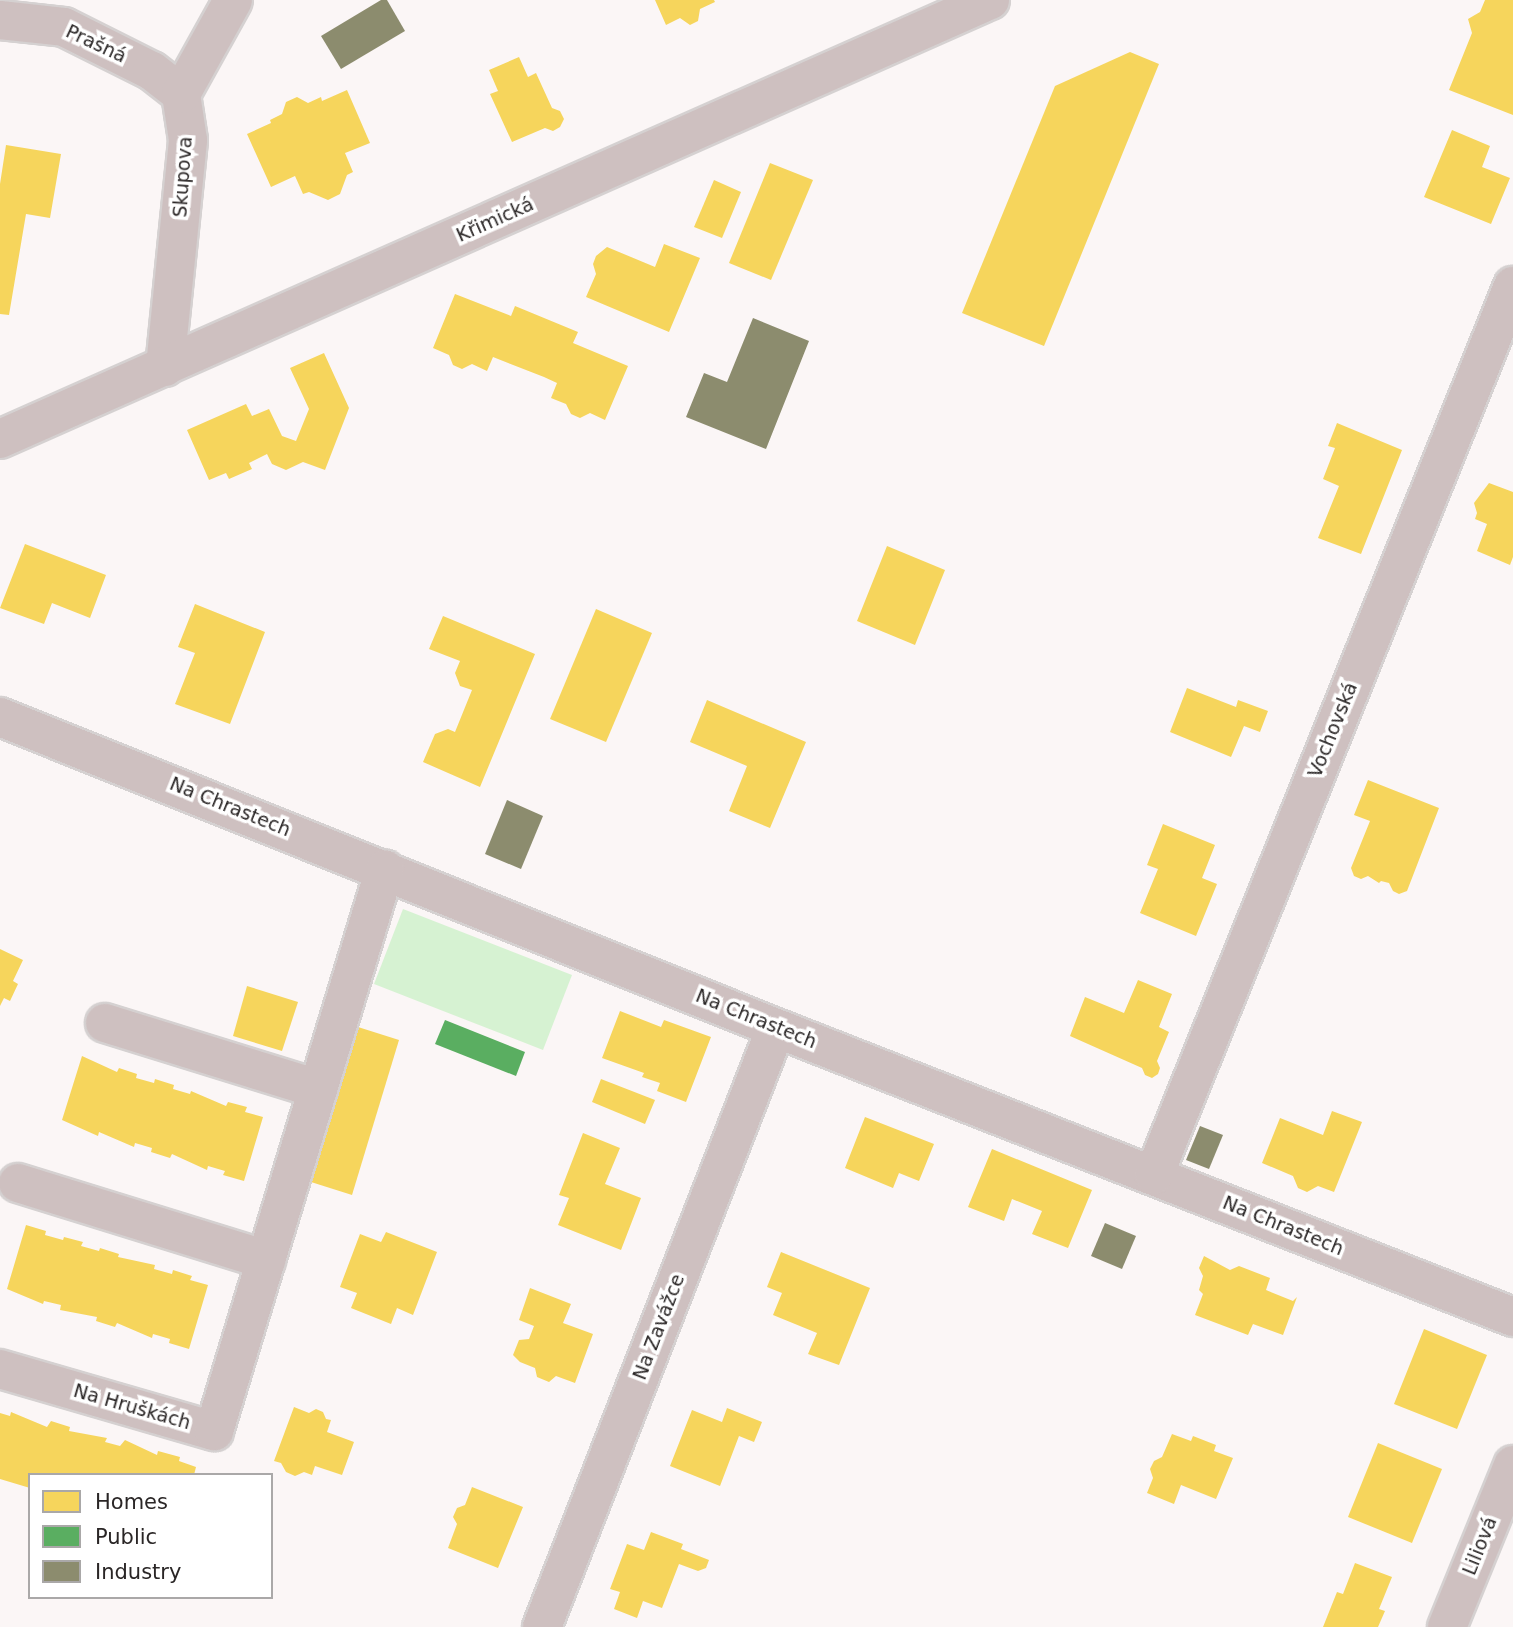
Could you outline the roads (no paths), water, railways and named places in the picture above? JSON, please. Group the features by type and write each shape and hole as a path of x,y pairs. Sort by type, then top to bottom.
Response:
{"street":[{"path":"181,94 233,0"},
{"name":"Křimická","path":"0,439 990,0"},
{"name":"Prašná","path":"0,20 64,27 152,71 181,94"},
{"name":"Skupova","path":"165,367 188,140 181,94"},
{"name":"Vochovská","path":"1154,1175 1513,286"},
{"name":"Na Chrastech","path":"0,717 385,869 776,1028 1513,1317"},
{"name":"Na Hruškách","path":"0,1369 214,1431 385,869"},
{"path":"105,1023 318,1089"},
{"name":"Na Zavážce","path":"542,1627 776,1028"},
{"path":"18,1183 266,1260"},
{"name":"Liliová","path":"1447,1627 1513,1465"}]}
